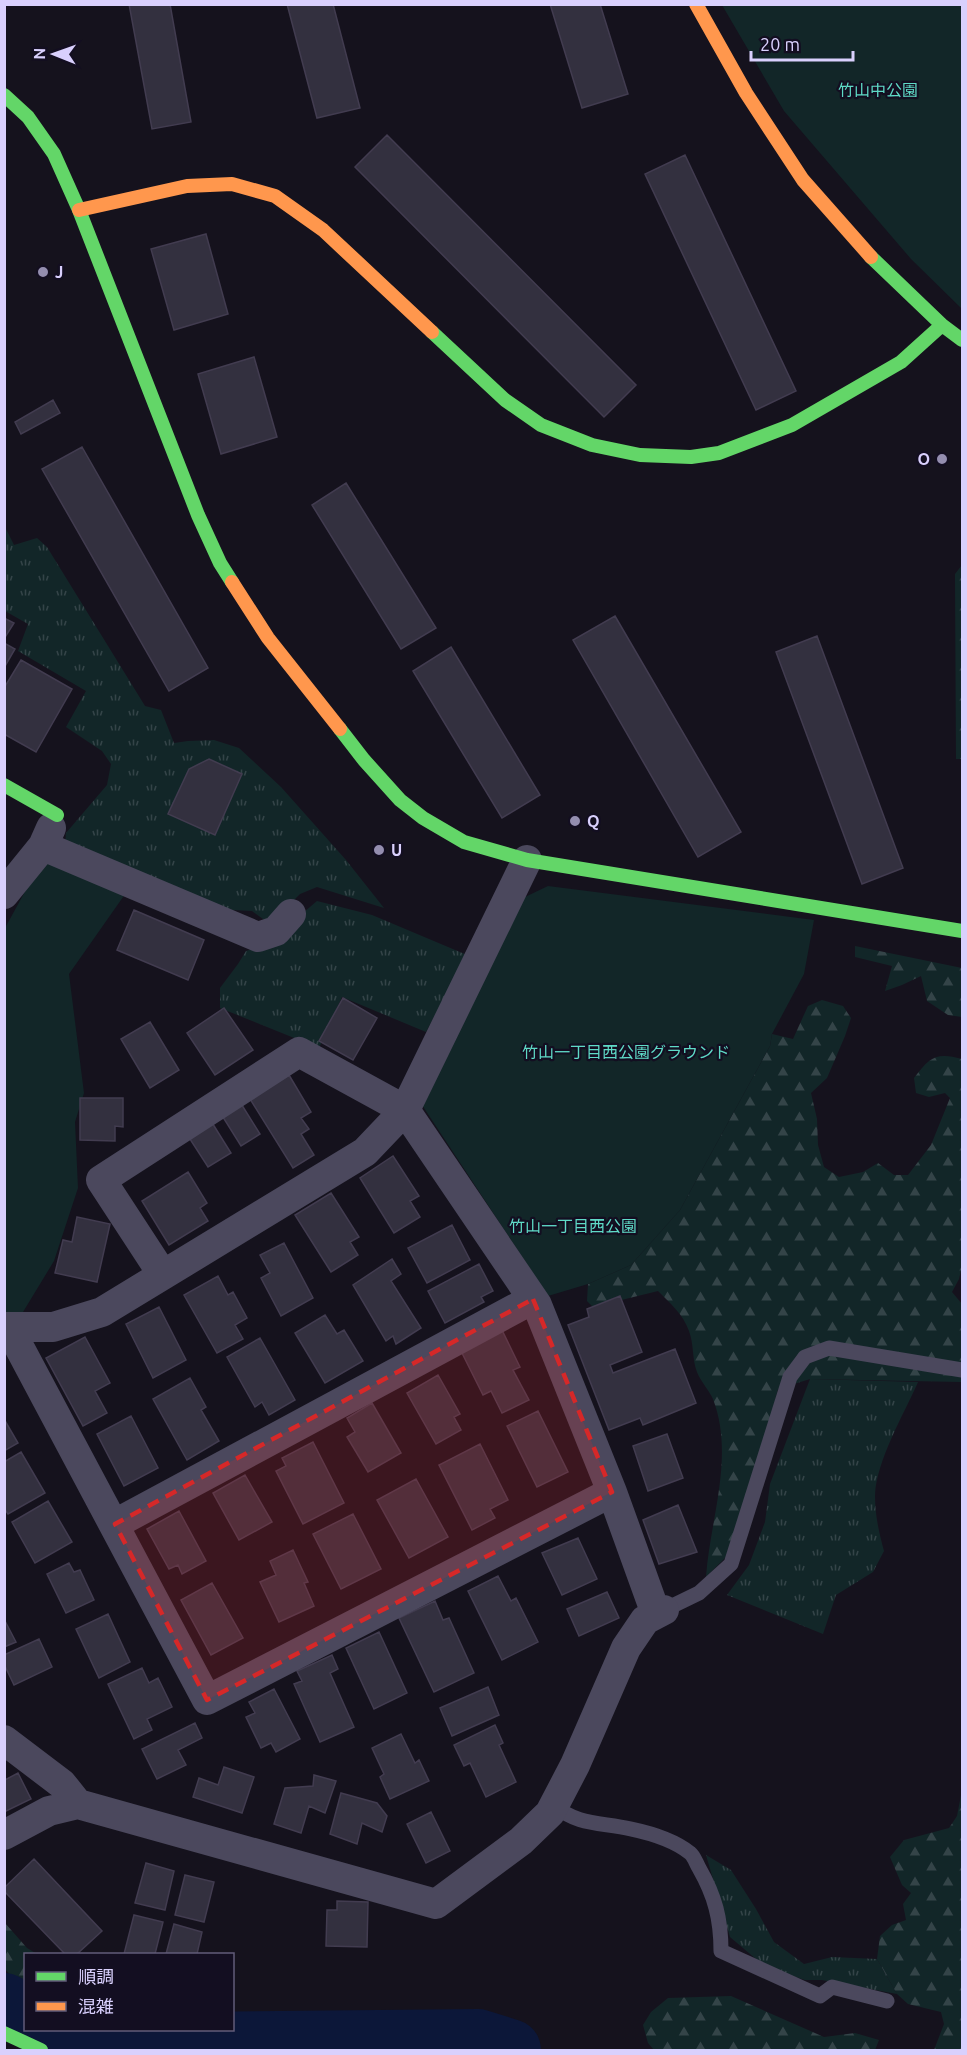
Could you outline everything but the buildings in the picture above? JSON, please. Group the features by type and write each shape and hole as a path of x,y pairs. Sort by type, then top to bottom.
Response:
{"street":[{"path":"696,4 746,93 803,180 881,269 942,325 963,340"},
{"path":"4,95 28,117 54,154 79,210 198,515 220,563 268,638 364,760 400,800 423,818 464,842 527,860 963,931"},
{"path":"79,210 187,186 232,183 275,196 323,230 505,400 541,425 592,445 640,455 691,457 719,453 783,429 901,362 942,325"},
{"path":"4,785 57,815 43,846 4,894"},
{"path":"43,846 258,937 276,931 291,914"},
{"path":"527,860 405,1110 365,1152 102,1312 52,1327 7,1328 207,1700 612,1492"},
{"path":"4,1835 49,1811 78,1804 436,1904 521,1841 550,1812 575,1765 626,1648 645,1620 660,1612 533,1299 405,1110 299,1052 101,1180 163,1275"},
{"path":"114,1524 533,1299"},
{"path":"4,1740 62,1784 78,1804"},
{"path":"4,2033 36,2050"}],"lane":[{"path":"660,1612 699,1593 731,1564 790,1377 805,1357 829,1348 963,1370"},
{"path":"554,1805 566,1816 592,1824 630,1828 666,1839 691,1854 712,1891 721,1927 721,1951 820,1996 832,1987 887,2001"}],"highlighted area":[{"path":"533,1299 612,1492 207,1700 115,1524"}],"green space":[{"name":"竹山中公園","path":"722,5 962,5 962,309 911,259 784,111"},
{"path":"4,525 14,545 37,538 47,547 145,706 161,710 174,743 214,740 239,748 281,787 346,860 384,908 317,887 300,894 270,924 252,911 213,909 65,845 66,833 107,785 111,764 102,751 66,727 86,691 18,651 28,624 5,611"},
{"path":"962,565 962,759 956,759 955,574"},
{"path":"45,855 128,890 69,974 84,1093 75,1122 78,1188 54,1261 20,1317 5,1318 5,928"},
{"name":"竹山一丁目西公園グラウンド","path":"548,886 814,920 804,974 772,1034 770,1046 680,1210 631,1265 588,1284 548,1296 422,1105 525,897"},
{"path":"317,901 372,915 467,955 426,1032 342,997 319,1048 220,1008 220,988 246,951 280,940 297,918"},
{"path":"855,946 962,968 962,1017 948,1015 927,1001 921,976 885,991 892,966 855,957"},
{"path":"822,1000 843,1006 851,1018 827,1078 811,1093 817,1119 818,1145 824,1167 839,1177 863,1172 878,1163 894,1175 908,1175 931,1145 950,1098 945,1093 929,1097 916,1093 914,1078 934,1058 946,1056 962,1059 962,1266 959,1279 952,1292 962,1304 962,1382 810,1379 778,1389 728,1555 706,1577 722,1466 722,1443 713,1399 697,1372 694,1362 689,1331 680,1314 658,1291 593,1307 587,1301 588,1284 631,1265 680,1210 770,1046 772,1034 793,1039 808,1006"},
{"path":"810,1379 918,1382 885,1453 877,1482 876,1510 884,1551 873,1572 836,1595 823,1634 727,1595 749,1565 765,1522 770,1484"},
{"path":"962,1790 962,2050 934,2050 944,2024 941,2012 908,2004 897,1994 877,1959 880,1936 892,1925 906,1920 903,1904 911,1893 902,1885 890,1857 904,1840 949,1828 957,1816"},
{"path":"706,1855 731,1870 774,1942 804,1964 832,1957 877,1959 897,1994 822,1980 805,1980 783,1973 756,1959 730,1937"},
{"path":"5,1923 27,1948 35,1953 24,1953 24,1984 12,1977 5,1969"},
{"path":"731,1996 824,2037 855,2033 879,2040 875,2050 654,2050 648,2043 643,2025 651,2012 668,1998"}],"waterway":[{"path":"4,2004 24,2014"},
{"path":"73,2031 132,2041 193,2043 478,2040 510,2050"}],"traffic: fast":[{"path":"4,95 28,117 54,154 79,210 198,515 220,563 232,582"},
{"path":"871,257 942,325 962,340"},
{"path":"432,332 505,400 541,425 592,445 640,455 691,457 719,453 792,425 901,362 942,325"},
{"path":"340,729 400,800 423,818 464,842 527,860 962,931"},
{"path":"4,785 57,815"},
{"path":"4,2033 41,2050"}],"traffic: slow":[{"path":"696,4 746,93 803,180 871,257"},
{"path":"79,210 187,186 232,184 275,196 323,230 432,332"},
{"path":"232,582 268,638 340,729"}],"place":[{"name":"J","path":"43,272"},
{"name":"O","path":"942,459"},
{"name":"Q","path":"575,821"},
{"name":"U","path":"379,850"}],"park label":[{"name":"竹山一丁目西公園","path":"573,1226"}]}
